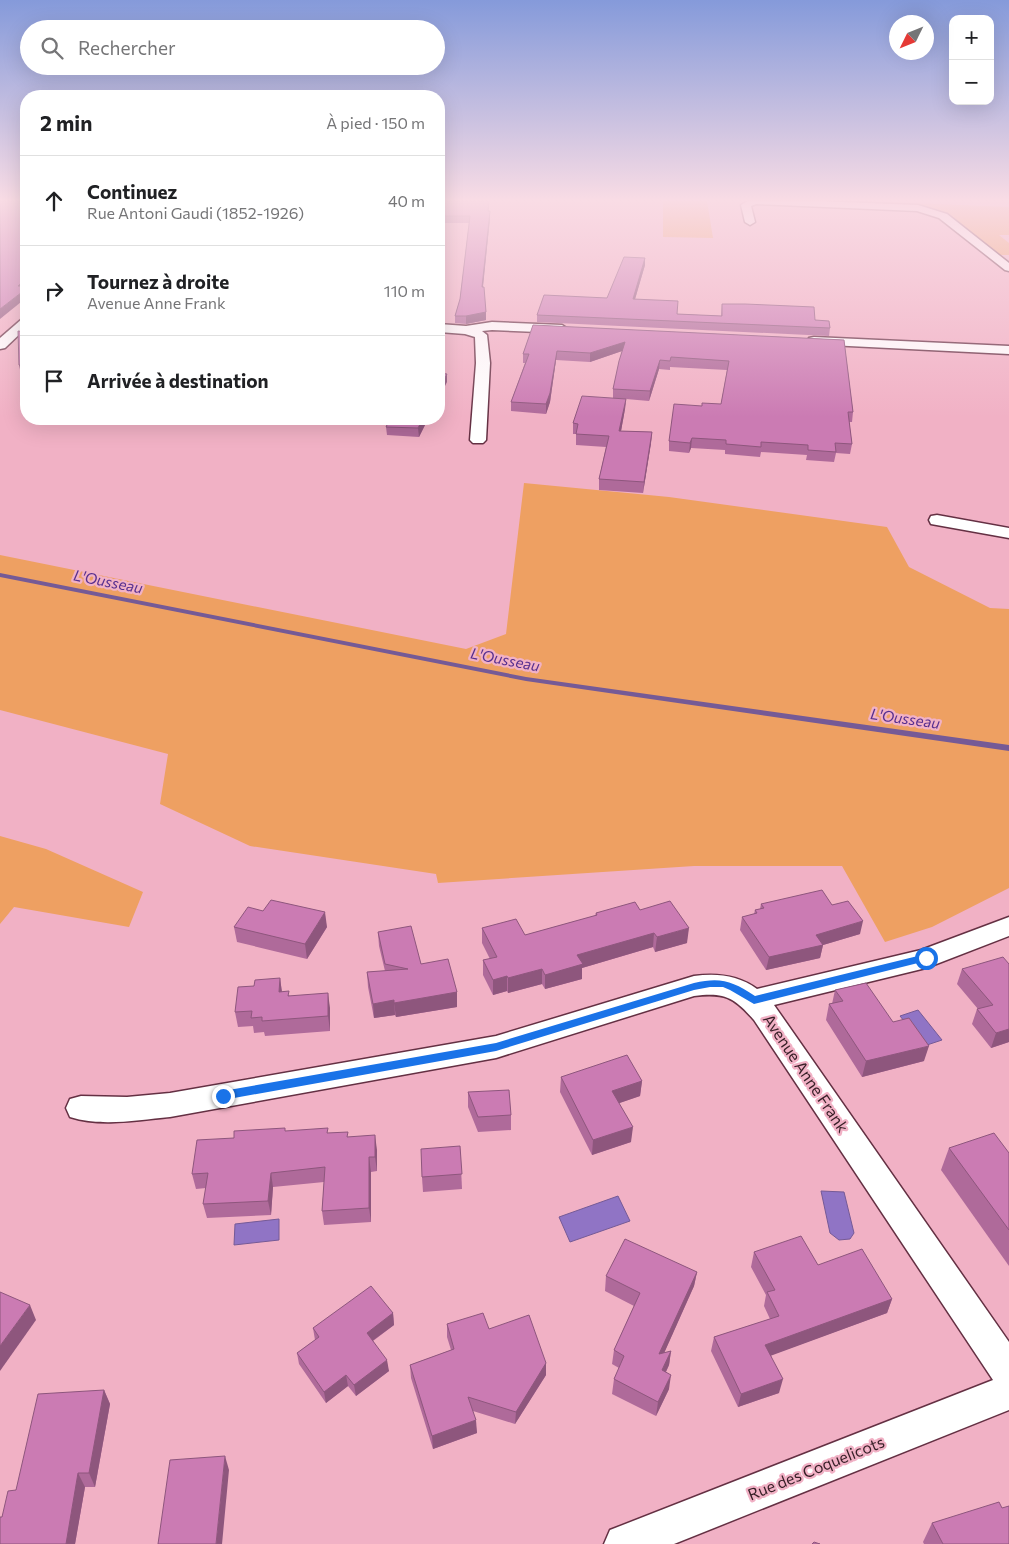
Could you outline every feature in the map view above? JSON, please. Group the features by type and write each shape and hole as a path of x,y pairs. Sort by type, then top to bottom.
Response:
{"street":[{"path":"445,328 466,330 492,326 571,330"},
{"path":"0,346 20,328"},
{"path":"466,330 480,335 482,363 478,440"},
{"path":"800,340 1009,350"},
{"path":"937,520 1009,533"},
{"path":"754,1000 926,958 1009,926"},
{"name":"Avenue Anne Frank","path":"81,1108 127,1108 170,1104 496,1047 694,986 710,983 734,987 754,1000 764,1012 1009,1373"},
{"name":"Rue des Coquelicots","path":"624,1544 1009,1392"}],"shaded area":[{"path":"524,483 669,497 887,527 909,567 990,608 1009,609 1009,888 932,927 885,942 842,866 694,866 438,883 436,874 250,846 160,804 168,754 0,710 0,555 466,649 506,634"},
{"path":"0,836 46,849 143,892 129,927 14,907 0,924"},
{"path":"918,1010 942,1040 924,1046 900,1016"},
{"path":"821,1191 844,1192 854,1233 850,1239 839,1240 830,1233"},
{"path":"618,1196 630,1221 570,1242 559,1217"},
{"path":"279,1219 279,1240 234,1245 235,1224"}],"building":[{"path":"0,273 20,273 20,284 18,286 20,286 20,294 0,309"},
{"path":"463,273 483,273 482,287 484,287 486,312 455,316 460,299"},
{"path":"617,273 641,273 633,299 678,301 677,314 722,316 722,304 814,307 815,320 829,321 830,328 537,315 544,295 607,298"},
{"path":"533,325 844,340 853,412 848,412 852,444 835,443 836,452 808,450 808,445 761,442 761,447 726,444 726,440 692,438 690,443 669,441 674,404 702,406 702,403 721,404 729,361 671,357 670,361 660,360 650,391 613,389 625,342 590,353 557,351 550,393 546,404 511,402 529,354 523,354"},
{"path":"18,331 20,331 19,365"},
{"path":"582,396 626,399 619,431 652,432 644,482 599,479 609,436 576,434 578,424 573,423"},
{"path":"387,425 420,425 418,428 386,427"},
{"path":"822,890 832,905 848,901 863,921 816,935 823,945 769,957 742,917 757,913 755,910 764,908 761,904"},
{"path":"271,900 325,912 305,944 234,927 248,907 263,911"},
{"path":"670,901 689,928 657,937 654,933 577,955 583,964 545,975 542,969 493,980 483,960 497,957 482,928 516,919 525,935 597,915 596,913 635,902 640,910"},
{"path":"411,926 421,964 448,959 457,992 394,1003 394,1000 373,1004 367,972 408,969 385,964 378,932"},
{"path":"1003,957 1009,964 1009,1029 996,1033 977,1009 993,1005 962,969"},
{"path":"280,978 279,992 289,991 288,996 328,993 328,1016 262,1021 262,1017 251,1018 252,1011 235,1012 238,987 254,986 255,980"},
{"path":"866,983 893,1022 909,1018 929,1046 866,1061 829,1004 843,1001 835,990"},
{"path":"627,1055 642,1081 612,1091 633,1127 593,1140 561,1077"},
{"path":"509,1090 511,1115 478,1117 468,1092"},
{"path":"285,1128 285,1131 328,1128 327,1133 348,1132 347,1137 375,1135 375,1157 369,1157 369,1208 322,1211 325,1167 271,1173 268,1201 203,1204 208,1173 192,1174 197,1140 234,1138 234,1131"},
{"path":"994,1133 1009,1153 1009,1230 949,1148"},
{"path":"460,1146 462,1174 422,1177 421,1149"},
{"path":"801,1236 818,1265 862,1249 892,1299 765,1345 783,1379 741,1394 714,1337 779,1316 767,1292 775,1290 754,1252"},
{"path":"625,1239 697,1272 659,1354 671,1351 662,1370 671,1375 658,1402 614,1379 624,1356 614,1350 640,1293 606,1276"},
{"path":"371,1286 393,1313 367,1333 387,1360 354,1385 346,1375 324,1392 297,1353 319,1337 313,1328"},
{"path":"0,1292 30,1305 0,1346"},
{"path":"483,1313 489,1329 529,1315 546,1363 516,1412 468,1397 476,1420 432,1436 410,1365 454,1349 447,1324"},
{"path":"104,1390 89,1473 78,1473 66,1544 0,1544 0,1517 2,1517 8,1491 16,1490 38,1394"},
{"path":"225,1456 216,1544 158,1544 170,1460"},
{"path":"999,1502 1002,1508 1009,1506 1009,1544 943,1544 932,1523"}],"waterway":[{"name":"L'Ousseau","path":"0,575 526,679 1009,748"}],"route":[{"path":"223,1096 496,1047 694,986 710,983 723,984 734,987 754,1000 926,958"}]}
